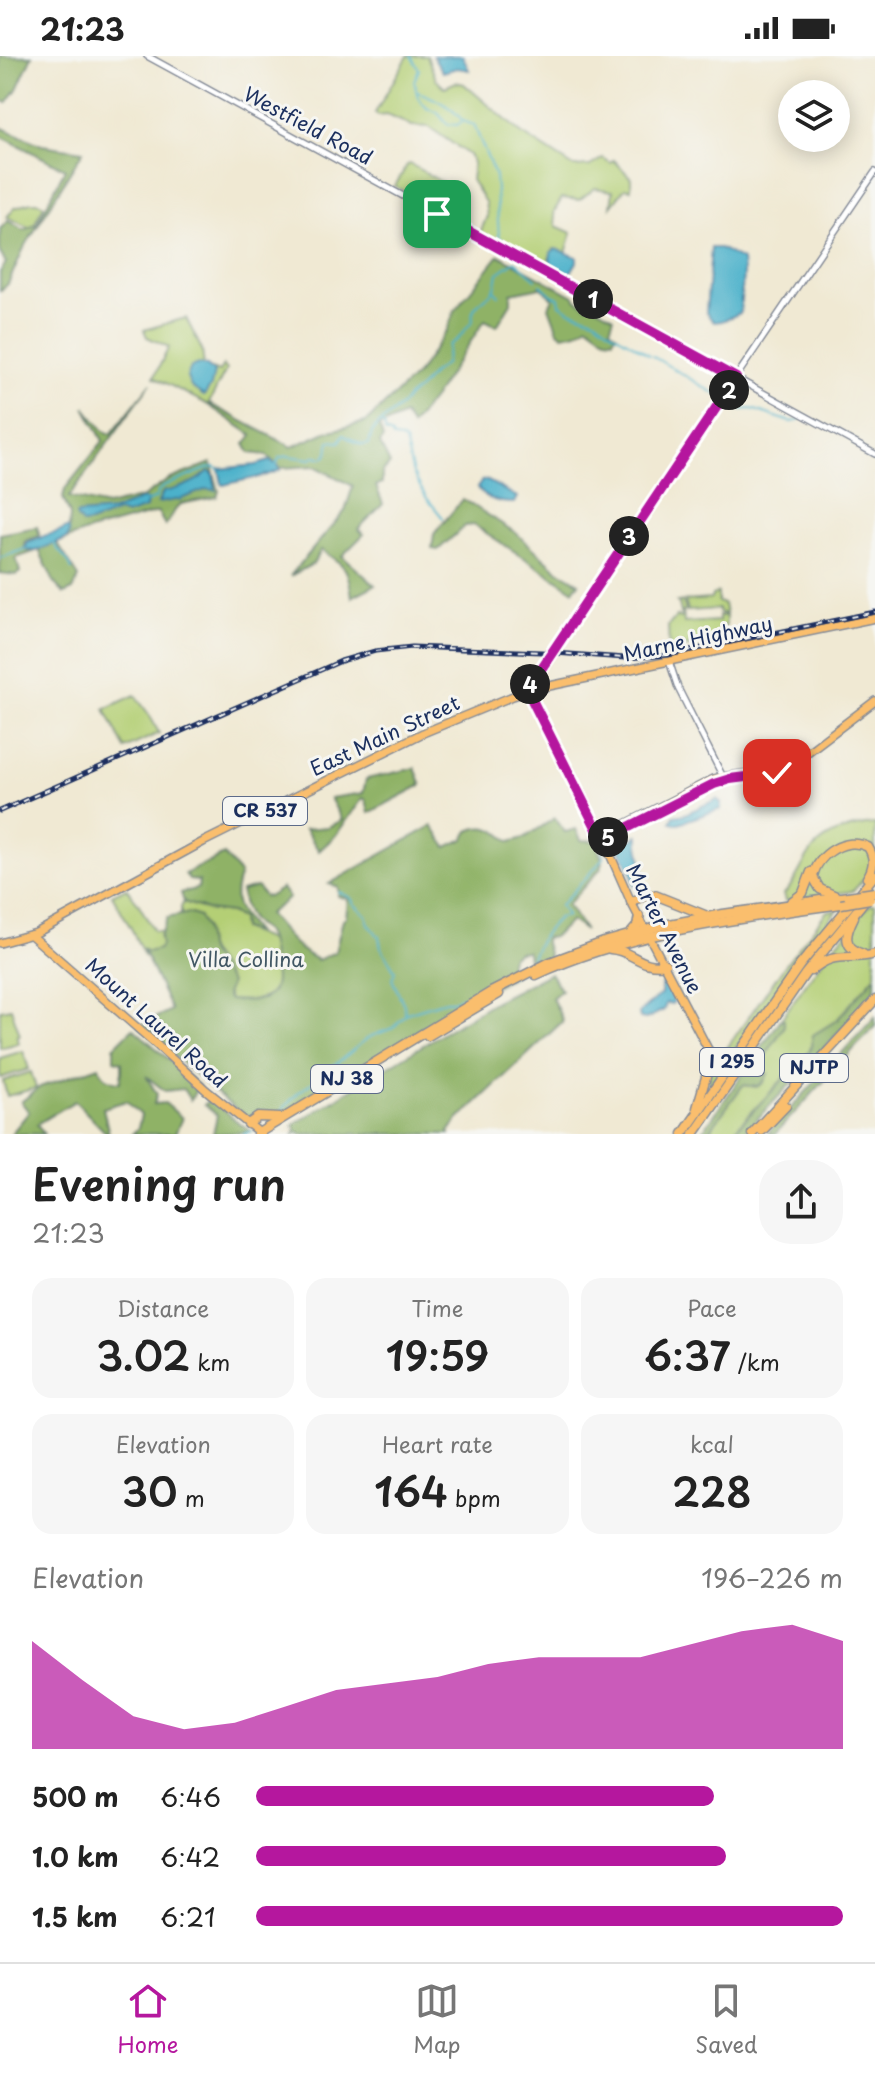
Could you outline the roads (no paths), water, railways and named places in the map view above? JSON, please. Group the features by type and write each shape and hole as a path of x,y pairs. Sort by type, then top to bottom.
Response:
{"highway":[{"path":"783,907 801,896 815,863 830,850 854,840 875,843"},
{"path":"854,843 868,847 874,859 872,869 848,898 828,895 820,889 814,882 814,872 826,855 843,845 854,843"},
{"name":"I 295","path":"683,1134 848,898 875,875"},
{"path":"631,902 655,895 695,912 715,915"},
{"name":"NJ 38","path":"261,1134 495,996 594,951 715,915 874,895"},
{"name":"I 295","path":"694,1134 801,979 860,906 874,895"},
{"name":"NJ 38","path":"261,1134 491,992 550,962 628,934 848,898"},
{"path":"860,906 848,930 848,943 853,950 862,954 875,953"},
{"path":"628,934 635,930 639,916"},
{"path":"594,951 620,950 649,965 665,964"},
{"path":"801,979 827,959 875,953"},
{"name":"NJTP","path":"752,1134 875,1000"},
{"name":"NJTP","path":"759,1134 875,1008"},
{"path":"694,1118 708,1070 709,1051"},
{"path":"248,1124 258,1117 285,1117"}],"main road":[{"name":"Marne Highway","path":"529,691 875,618"},
{"name":"Marter Avenue","path":"529,691 631,902 709,1051"},
{"name":"East Main Street","path":"0,943 31,935 203,842 423,733 529,691"},
{"path":"601,837 710,781 792,764 875,704"},
{"path":"613,835 714,784 777,773 796,766 875,704"},
{"name":"Mount Laurel Road","path":"31,935 220,1102 261,1134"}],"street":[{"name":"Westfield Road","path":"147,56 875,454"},
{"path":"529,691 531,681 570,622 875,172"},
{"path":"669,661 678,688 723,777"},
{"path":"601,837 613,835"},
{"path":"609,852 613,835"}],"water":[{"path":"433,56 463,56 469,70 457,68 443,72"},
{"path":"711,248 720,248 742,260 743,274 740,313 714,322 706,313"},
{"path":"556,249 577,257 571,272 550,261 551,252"},
{"path":"199,364 214,372 211,386 204,396 191,387 187,377 191,367"},
{"path":"269,461 278,465 280,470 222,484 219,469"},
{"path":"209,471 213,474 216,490 207,489 181,499 158,503 163,492 187,484"},
{"path":"486,480 517,497 514,503 494,500 481,492 477,488"},
{"path":"142,499 147,500 146,508 126,515 118,512 82,524 76,516 113,511"},
{"path":"67,528 69,534 64,540 36,551 23,550 29,542"},
{"path":"717,799 721,809 676,824 671,822 674,816"},
{"path":"637,835 646,885 640,889 634,885 631,871 618,846"},
{"path":"664,983 669,987 674,1001 672,1004 666,1003 664,1010 646,1019 640,1018 639,1013 661,994"}],"waterway":[{"path":"411,56 419,69 414,81 418,98 427,108 438,113 447,124 457,125 463,121 474,125 495,176 499,236 510,249 519,252 519,256"},
{"path":"418,92 442,103 462,120"},
{"path":"276,466 279,458 287,456 325,457 330,441 340,442 343,435 362,445 369,444 372,432 379,424 445,364 449,345 473,320 476,306 492,292 498,273 515,261"},
{"path":"516,262 536,279"},
{"path":"541,285 570,311 595,319 629,342"},
{"path":"494,290 499,295"},
{"path":"631,343 649,355"},
{"path":"652,356 719,396"},
{"path":"725,400 733,410 752,409 791,422 802,417"},
{"path":"382,424 385,432 405,442 413,474 443,518"},
{"path":"146,502 156,498 165,486 209,468 219,470"},
{"path":"54,543 72,570"},
{"path":"0,558 25,549"},
{"path":"279,1113 328,1068 369,1037 393,1028 407,1013 468,997 491,987 496,976 507,977 521,971 553,923 567,916 560,906 604,858 602,848"},
{"path":"339,892 351,898 379,937 381,947 395,971 392,979 405,1013"},
{"path":"244,1134 252,1131"}],"railway":[{"path":"0,811 341,661 375,651 412,647 625,658 668,655 875,612"}],"park label":[{"name":"Villa Collina","path":"246,960"}]}
